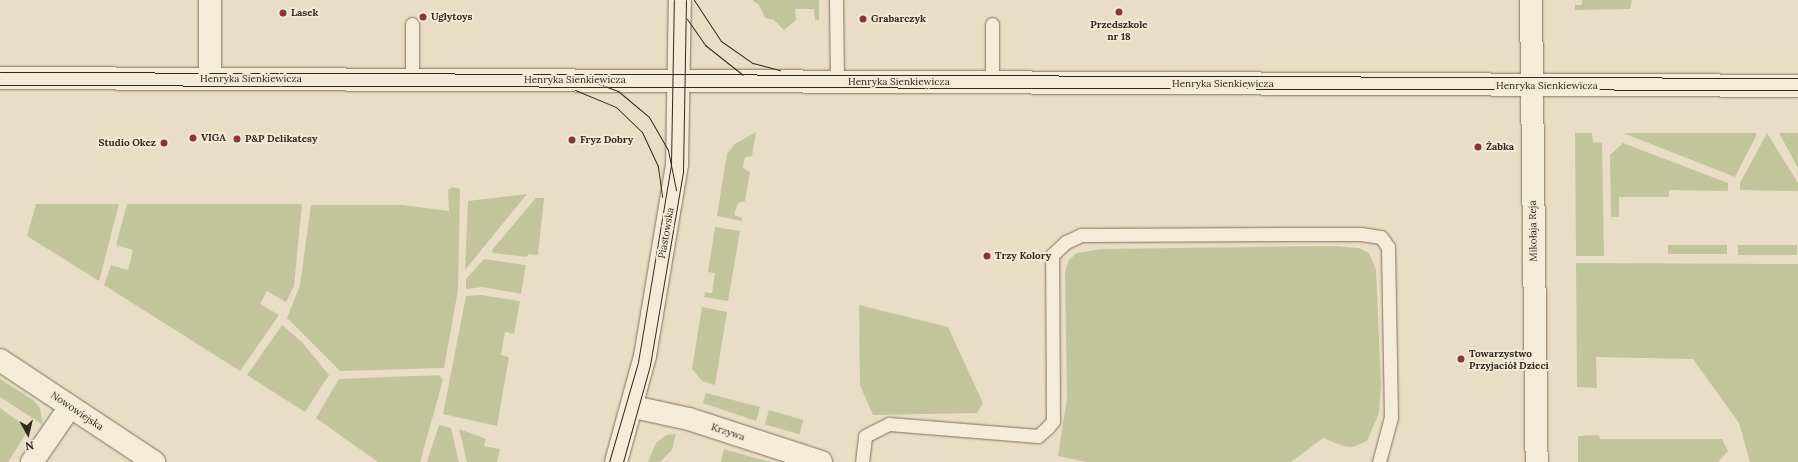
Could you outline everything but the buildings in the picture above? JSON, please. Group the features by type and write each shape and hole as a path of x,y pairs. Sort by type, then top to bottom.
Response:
{"street":[{"path":"210,0 210,79"},
{"name":"Piastowska","path":"616,462 634,407 677,164 680,80 680,0"},
{"name":"Mikołaja Reja","path":"1531,0 1537,462"},
{"name":"Henryka Sienkiewicza","path":"0,78 1798,86"},
{"name":"Nowowiejska","path":"0,360 154,462"},
{"path":"32,462 70,407"},
{"name":"Krzywa","path":"634,407 689,419 821,462"}],"lane":[{"path":"836,0 837,82"},
{"path":"412,24 412,80"},
{"path":"992,24 992,82"},
{"path":"862,462 865,436 889,424 1038,436 1048,427 1053,421 1052,255 1066,242 1081,235 1280,234 1361,234 1381,237 1388,247 1391,416 1378,462"}],"green space":[{"path":"752,0 819,0 819,20 815,20 814,9 795,9 796,20 784,30 774,20 765,18 759,5"},
{"path":"1582,0 1632,0 1630,9 1575,10 1575,5 1582,5"},
{"path":"756,132 752,156 745,157 743,168 750,172 745,201 738,203 734,215 742,218 742,221 717,216 727,154 735,144"},
{"path":"1575,133 1592,133 1593,142 1602,143 1604,256 1576,256"},
{"path":"1623,133 1756,133 1756,136 1735,177"},
{"path":"1767,133 1798,183 1798,191 1740,190 1740,183"},
{"path":"1779,133 1798,133 1798,168"},
{"path":"1623,143 1728,183 1728,191 1669,190 1669,197 1619,197 1619,217 1611,217 1610,155"},
{"path":"453,187 460,189 458,290 444,368 340,371 287,318 300,285 311,205 403,205 449,211 448,190"},
{"path":"527,194 465,270 468,201"},
{"path":"536,198 544,198 538,255 528,254 527,257 493,253 492,250"},
{"path":"36,204 119,204 99,281 27,236"},
{"path":"127,204 302,204 294,286 286,302 267,291 260,304 279,315 240,371 104,285 111,265 128,270 133,250 116,245"},
{"path":"715,227 740,231 728,301 704,297 705,292 712,293 715,273 708,272"},
{"path":"1668,245 1727,245 1727,254 1668,254"},
{"path":"1738,245 1797,245 1797,255 1738,255"},
{"path":"1333,246 1359,248 1369,253 1376,270 1381,385 1379,413 1367,441 1353,447 1343,446 1323,438 1291,462 1086,462 1058,456 1067,398 1065,272 1069,260 1077,253 1102,249"},
{"path":"484,259 526,265 521,294 483,287 466,289 466,279"},
{"path":"1576,263 1798,264 1798,462 1750,462 1739,423 1693,359 1596,357 1597,388 1577,387"},
{"path":"481,295 520,301 514,334 505,332 501,355 509,357 497,426 443,414 466,296"},
{"path":"859,305 948,327 983,403 977,413 873,415 860,385"},
{"path":"702,307 727,312 715,385 702,381 692,369"},
{"path":"282,325 302,342 329,375 305,412 247,375"},
{"path":"439,375 443,380 420,462 378,462 316,418 339,379"},
{"path":"0,379 33,400 40,408 43,425 0,397"},
{"path":"706,393 760,407 756,421 703,403"},
{"path":"0,408 29,429 8,462 0,462"},
{"path":"769,410 804,420 799,434 765,424"},
{"path":"439,425 451,428 459,462 427,462"},
{"path":"459,429 486,439 484,446 500,449 497,462 467,462"},
{"path":"676,434 672,450 660,462 648,462 656,443 666,435"},
{"path":"1599,435 1600,439 1722,439 1728,451 1718,462 1578,462 1578,436"},
{"path":"724,449 748,456 770,462 721,462"}],"tram line":[{"path":"609,462 638,362 671,164 674,0"},
{"path":"623,462 650,365 683,171 686,0"},
{"path":"694,0 721,41 753,63 780,70"},
{"path":"687,19 705,45 743,75"},
{"path":"0,72 1798,78"},
{"path":"581,77 618,91 649,117 668,150 676,190"},
{"path":"0,85 1798,90"},
{"path":"575,90 616,107 642,132 658,167 662,197"}],"place":[{"name":"Przedszkole nr 18","path":"1119,12"},
{"name":"Lasek","path":"283,13"},
{"name":"Uglytoys","path":"423,17"},
{"name":"Grabarczyk","path":"863,19"},
{"name":"VIGA","path":"193,138"},
{"name":"P&P Delikatesy","path":"237,139"},
{"name":"Fryz Dobry","path":"572,140"},
{"name":"Studio Okez","path":"164,143"},
{"name":"Żabka","path":"1478,147"},
{"name":"Trzy Kolory","path":"987,256"},
{"name":"Towarzystwo Przyjaciół Dzieci","path":"1461,359"}]}
